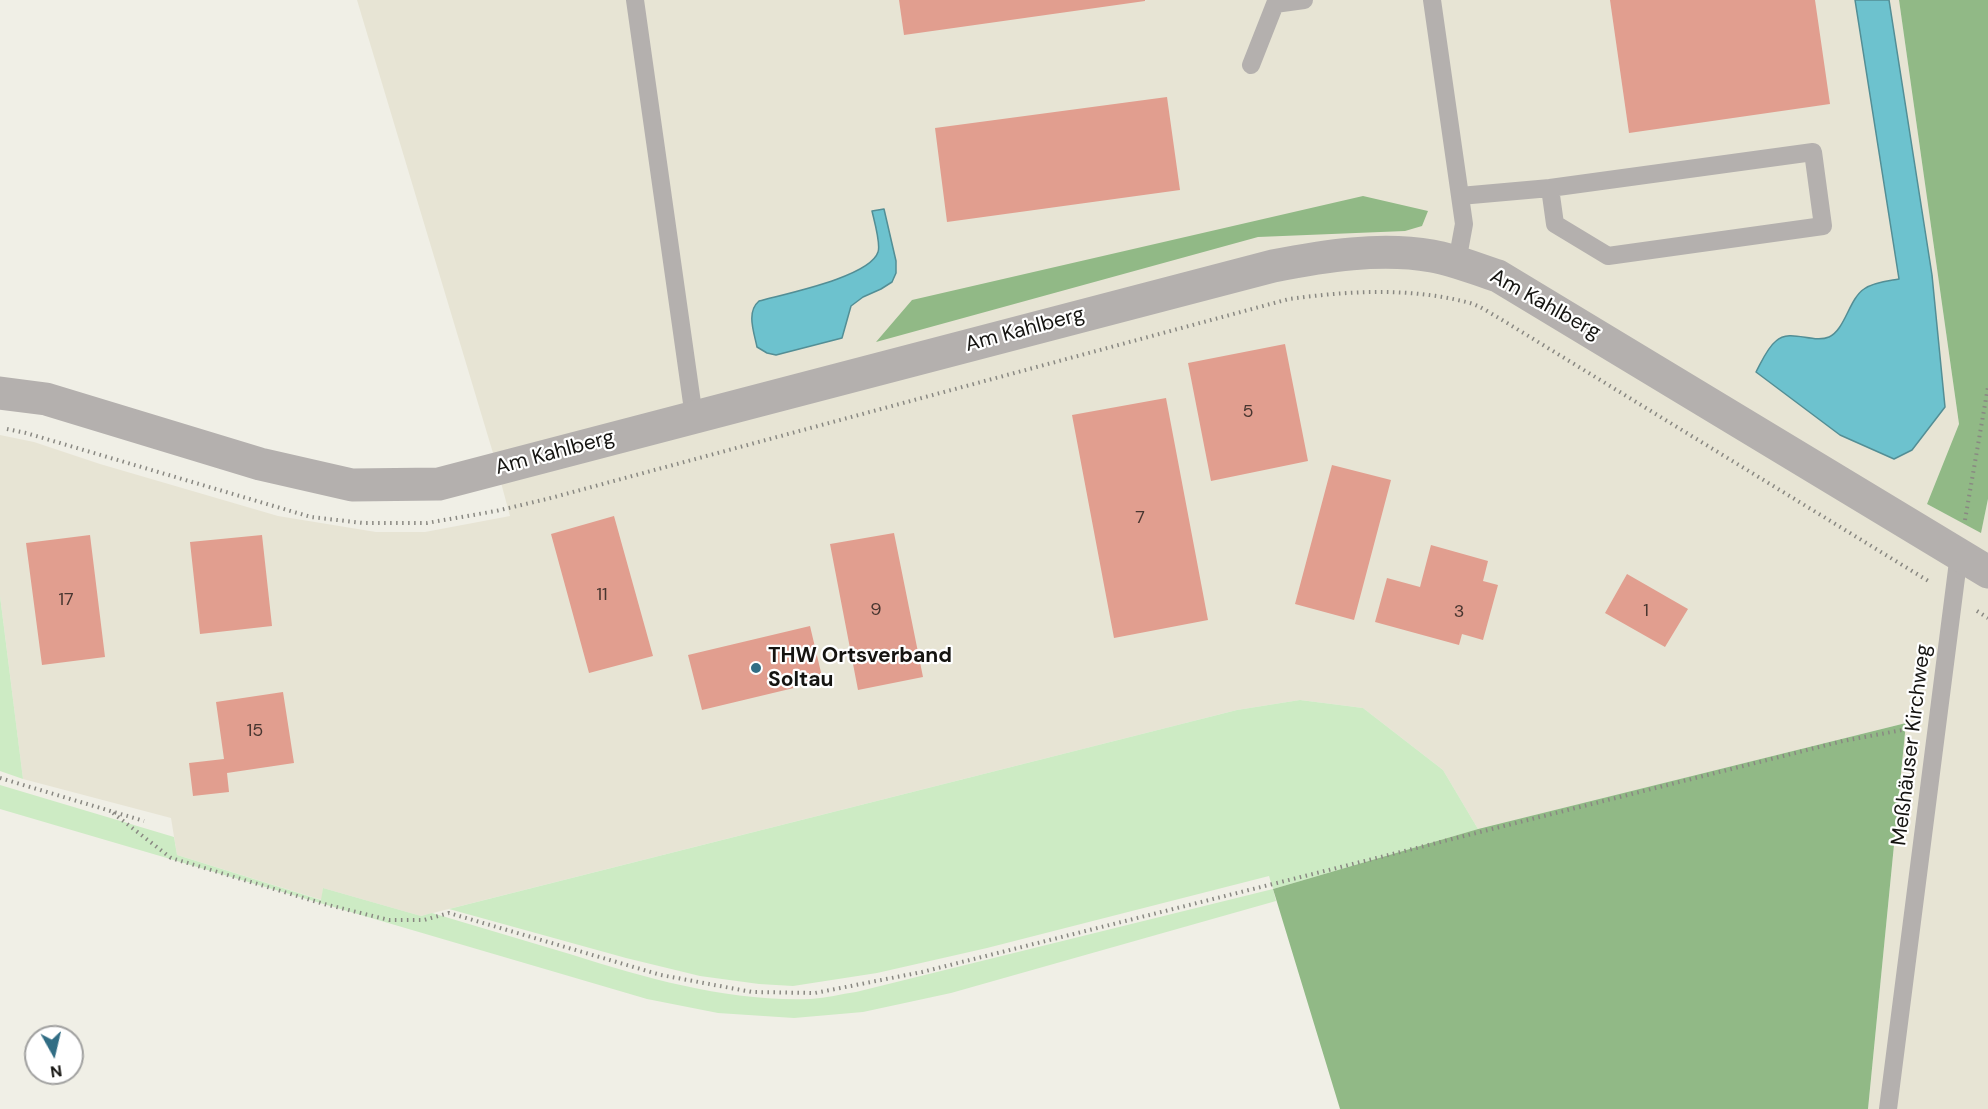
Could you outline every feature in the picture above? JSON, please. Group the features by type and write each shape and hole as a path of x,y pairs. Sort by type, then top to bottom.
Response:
{"street":[{"name":"Am Kahlberg","path":"0,393 46,399 260,464 352,485 439,484 1272,266 1312,259 1393,252 1432,256 1498,276 1988,572"}],"lane":[{"path":"635,0 694,417"},
{"path":"1251,65 1275,4 1304,0"},
{"path":"1432,0 1464,224 1457,262"},
{"path":"1460,196 1550,188 1813,152 1823,226 1608,256 1555,224 1550,188"},
{"name":"Meßhäuser Kirchweg","path":"1888,1109 1959,555"}],"path":[{"path":"0,428 27,433 311,517 363,523 427,523 547,499 1288,299 1328,293 1377,291 1450,299 1472,304 1490,313 1954,597"},
{"path":"1959,555 1988,387"},
{"path":"113,813 171,858 324,904 389,920 424,920 449,913 661,975 752,992 815,993 922,972 1843,741 1937,724"},
{"path":"0,778 144,821"}],"shaded area":[{"path":"357,0 1899,0 1959,424 1927,504 1981,532 1988,499 1988,1109 1868,1109 1906,723 1478,829 1443,770 1363,708 1300,700 1237,710 421,916 323,888 322,900 177,855 171,818 23,779 0,596 0,435 34,442 100,464 278,516 376,532 425,532 510,516"}],"green space":[{"path":"1899,0 1988,0 1988,499 1981,533 1927,504 1959,424"},
{"path":"1363,196 1428,211 1422,226 1405,231 1258,237 876,342 912,300"},
{"path":"0,596 23,779 0,771"},
{"path":"1300,700 1363,708 1443,770 1478,829 1273,889 1269,876 987,948 877,973 793,986 700,976 449,909 1237,710"},
{"path":"1906,723 1868,1109 1340,1109 1273,889 1478,829"},
{"path":"0,785 174,837 177,855 321,900 323,888 421,916 432,913 660,980 750,997 811,999 856,992 1273,889 1276,901 951,993 863,1012 794,1018 718,1013 647,999 0,809"}],"water":[{"path":"1855,0 1889,0 1932,275 1945,407 1912,450 1894,459 1840,435 1756,372 1767,352 1782,337 1823,339 1829,337 1839,328 1854,300 1864,289 1877,283 1899,279"},
{"path":"884,209 896,261 896,273 892,282 851,306 842,338 776,355 757,347 752,316 759,301 843,277 872,261 878,252 879,243 872,211"}],"building":[{"path":"899,0 1145,0 1145,1 904,35"},
{"path":"1610,0 1815,0 1830,104 1629,133"},
{"path":"1167,97 1180,190 947,222 935,128"},
{"path":"1285,344 1308,461 1211,481 1188,363"},
{"path":"1166,398 1208,620 1114,638 1072,415"},
{"path":"1332,465 1391,480 1354,620 1295,604"},
{"path":"614,516 653,656 589,673 551,534"},
{"path":"894,533 923,677 858,690 830,544"},
{"path":"90,535 105,657 42,665 26,543"},
{"path":"262,535 272,626 200,634 190,542"},
{"path":"1431,545 1488,561 1483,581 1498,585 1483,640 1462,634 1459,645 1375,622 1387,578 1420,587"},
{"path":"1627,574 1688,609 1665,647 1605,613"},
{"name":"THW Ortsverband Soltau","path":"810,626 823,681 702,710 688,655"},
{"path":"283,692 294,763 227,773 229,792 193,796 189,763 224,759 216,702"}],"place":[{"name":"THW Ortsverband Soltau","path":"756,668"}]}
